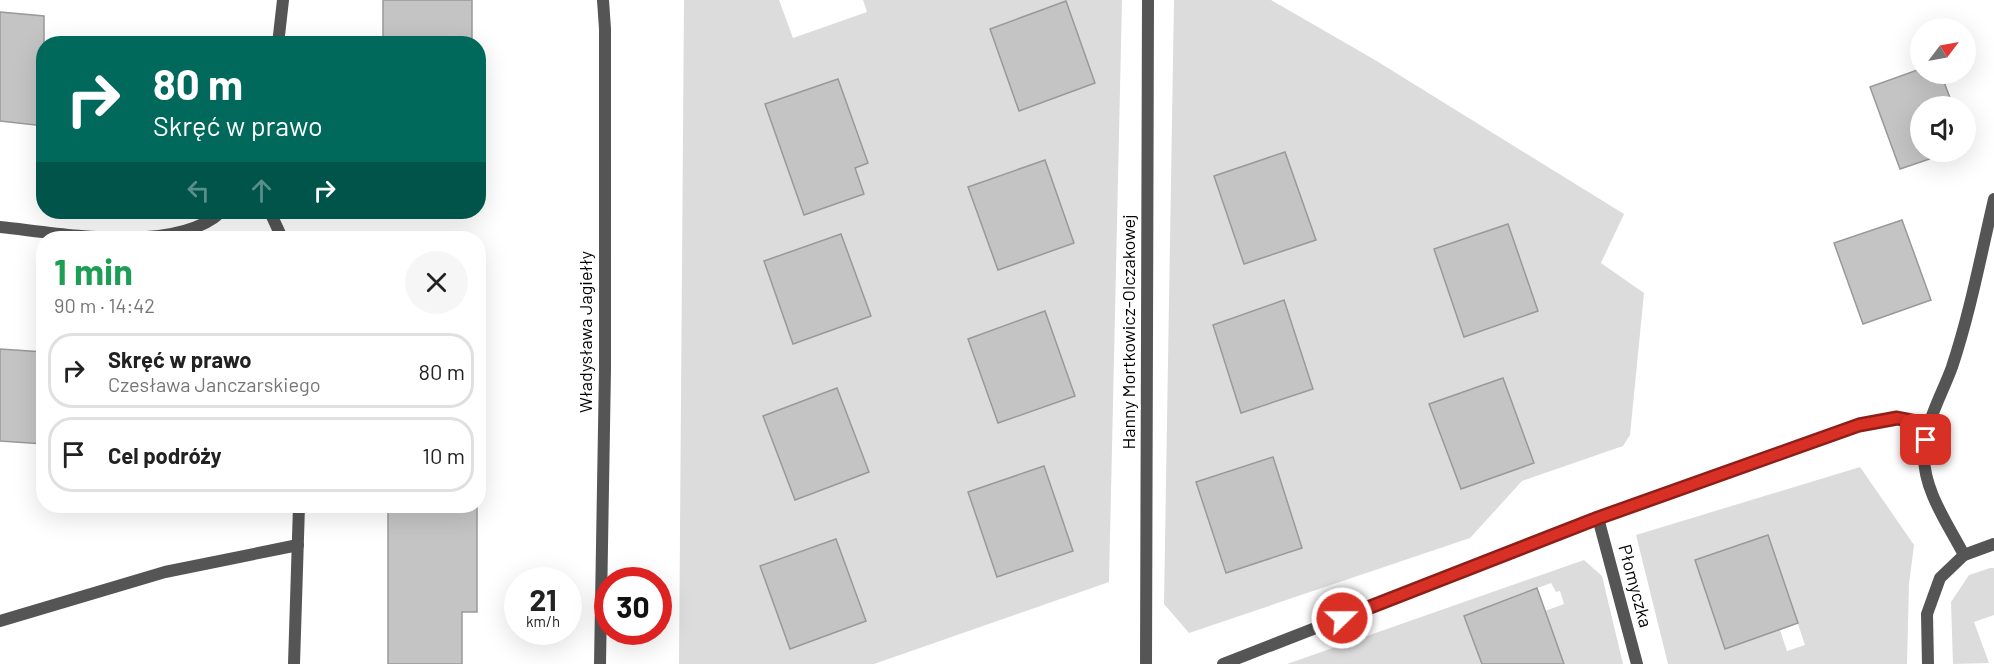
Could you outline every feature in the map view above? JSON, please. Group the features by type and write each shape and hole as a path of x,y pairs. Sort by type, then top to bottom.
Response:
{"street":[{"path":"279,36 283,0"},
{"name":"Władysława Jagiełły","path":"600,664 605,369 605,29 603,0"},
{"name":"Hanny Mortkowicz-Olczakowej","path":"1146,664 1148,0"},
{"path":"1964,555 1931,493 1924,456 1928,424 1951,368 1966,318 1994,199"},
{"path":"187,231 208,219"},
{"path":"0,227 43,231"},
{"path":"1223,664 1598,518 1859,425 1897,418 1928,424"},
{"path":"294,664 299,513"},
{"name":"Płomyczka","path":"1598,518 1637,664"},
{"path":"1928,664 1928,614 1940,578 1964,555 1994,544"},
{"path":"0,621 165,572 298,545"}],"shaded area":[{"path":"684,0 779,0 793,38 867,12 863,0 1122,0 1109,582 874,664 679,664","holes":["1065,2 1094,83 1019,111 990,29","838,79 867,163 855,168 864,194 804,215 765,104","1044,160 1074,243 998,270 969,187","841,234 871,316 793,344 764,261","1045,311 1075,395 998,423 968,340","837,388 869,471 795,499 763,416","1044,466 1073,551 997,577 968,492","836,539 866,621 790,649 760,567"]},
{"path":"1174,0 1271,0 1375,60 1624,214 1601,263 1644,293 1630,435 1623,446 1522,481 1470,538 1189,633 1164,604","holes":["1285,152 1316,239 1244,264 1215,176","1508,224 1538,311 1464,337 1434,249","1284,301 1313,389 1242,413 1213,325","1430,404 1519,422 1533,463 1461,489","1273,457 1302,548 1226,573 1196,482"]},
{"path":"1860,467 1914,545 1909,584 1907,664 1668,664 1636,535","holes":["1768,535 1805,645 1787,651 1780,630 1725,648 1695,560"]},
{"path":"1584,560 1602,576 1623,664 1564,664 1545,611 1564,604 1560,591 1556,592 1551,583 1464,616 1482,664 1287,664"},
{"path":"1994,568 1994,615 1974,622 1989,663 1953,664 1951,602 1969,575"}],"building":[{"path":"383,0 472,0 472,36 383,36"},
{"path":"1066,1 1095,83 1019,111 990,29"},
{"path":"0,12 44,16 44,36 36,36 36,125 0,121"},
{"path":"1910,73 1910,84 1945,84 1949,96 1910,96 1910,162 1921,162 1900,169 1870,87"},
{"path":"838,79 868,163 855,168 864,194 804,215 765,104"},
{"path":"1285,152 1316,240 1244,264 1214,176"},
{"path":"1045,160 1074,243 998,270 968,187"},
{"path":"1902,220 1931,300 1863,324 1834,243"},
{"path":"1508,224 1538,311 1464,337 1434,249"},
{"path":"841,234 871,316 793,344 764,261"},
{"path":"1284,300 1313,389 1241,413 1213,325"},
{"path":"1045,311 1075,396 998,423 968,339"},
{"path":"0,349 36,351 36,443 0,441"},
{"path":"1503,378 1534,463 1461,489 1429,404"},
{"path":"837,388 869,472 795,500 763,416"},
{"path":"1273,457 1302,548 1226,573 1196,482"},
{"path":"1044,466 1073,551 997,577 968,492"},
{"path":"388,513 477,513 477,612 462,612 462,664 388,664"},
{"path":"1768,535 1798,623 1725,649 1695,560"},
{"path":"836,539 866,621 790,649 760,566"},
{"path":"1537,588 1564,664 1482,664 1464,616"}],"route":[{"path":"1342,618 1598,518 1859,425 1897,418 1911,420 1928,424 1926,440"}]}
